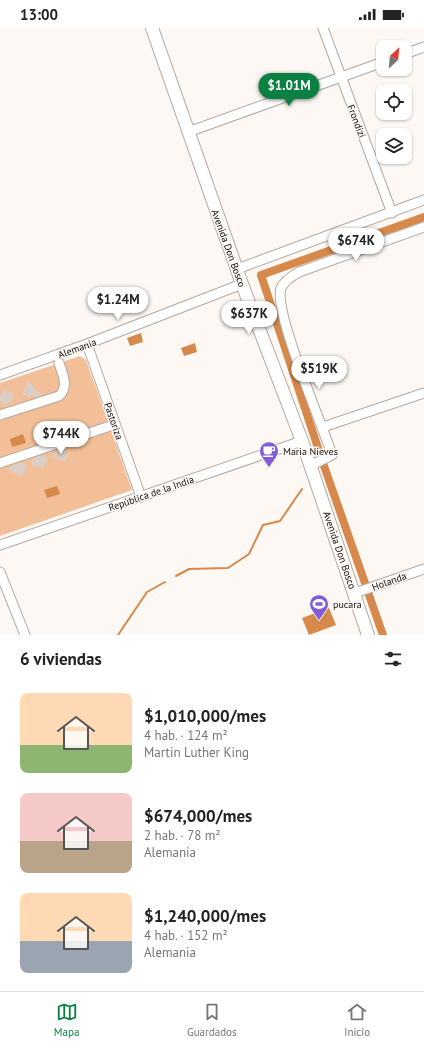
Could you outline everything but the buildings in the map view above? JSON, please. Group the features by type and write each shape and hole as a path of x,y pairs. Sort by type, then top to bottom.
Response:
{"main road":[{"name":"Avenida Don Bosco","path":"152,28 242,284 302,441 355,593 368,635"}],"street":[{"name":"Frondizi","path":"323,28 392,214"},
{"path":"412,51 424,47"},
{"path":"188,132 376,64"},
{"path":"237,269 392,214 424,200"},
{"path":"310,466 332,455 324,427 305,383 289,336 280,298 281,288 288,278 298,272 424,227"},
{"name":"Alemania","path":"0,375 87,344 242,284"},
{"name":"Pastoriza","path":"87,344 141,497"},
{"path":"0,415 58,396 63,392 65,385 59,363"},
{"path":"324,427 424,393"},
{"path":"0,463 110,426"},
{"name":"República de la India","path":"0,545 302,441"},
{"name":"Holanda","path":"355,593 424,569"},
{"path":"0,572 25,635"}],"shaded area":[{"path":"141,333 143,342 130,346 127,338"},
{"path":"195,343 197,352 184,356 181,348"},
{"path":"80,356 86,360 132,490 0,536 0,383"},
{"path":"23,434 26,443 12,447 10,439"},
{"path":"57,486 60,494 47,498 44,490"},
{"name":"pucara","path":"329,608 336,625 309,635 302,618"}],"waterway":[{"path":"320,454 261,275 424,217"},
{"path":"324,466 365,583"},
{"path":"176,576 189,569 228,568 249,554 263,525 280,521 302,489"},
{"path":"118,635 147,592 165,582"},
{"path":"369,595 383,635"}],"place":[{"name":"Maria Nieves","path":"269,468"},
{"name":"pucara","path":"319,621"}]}
